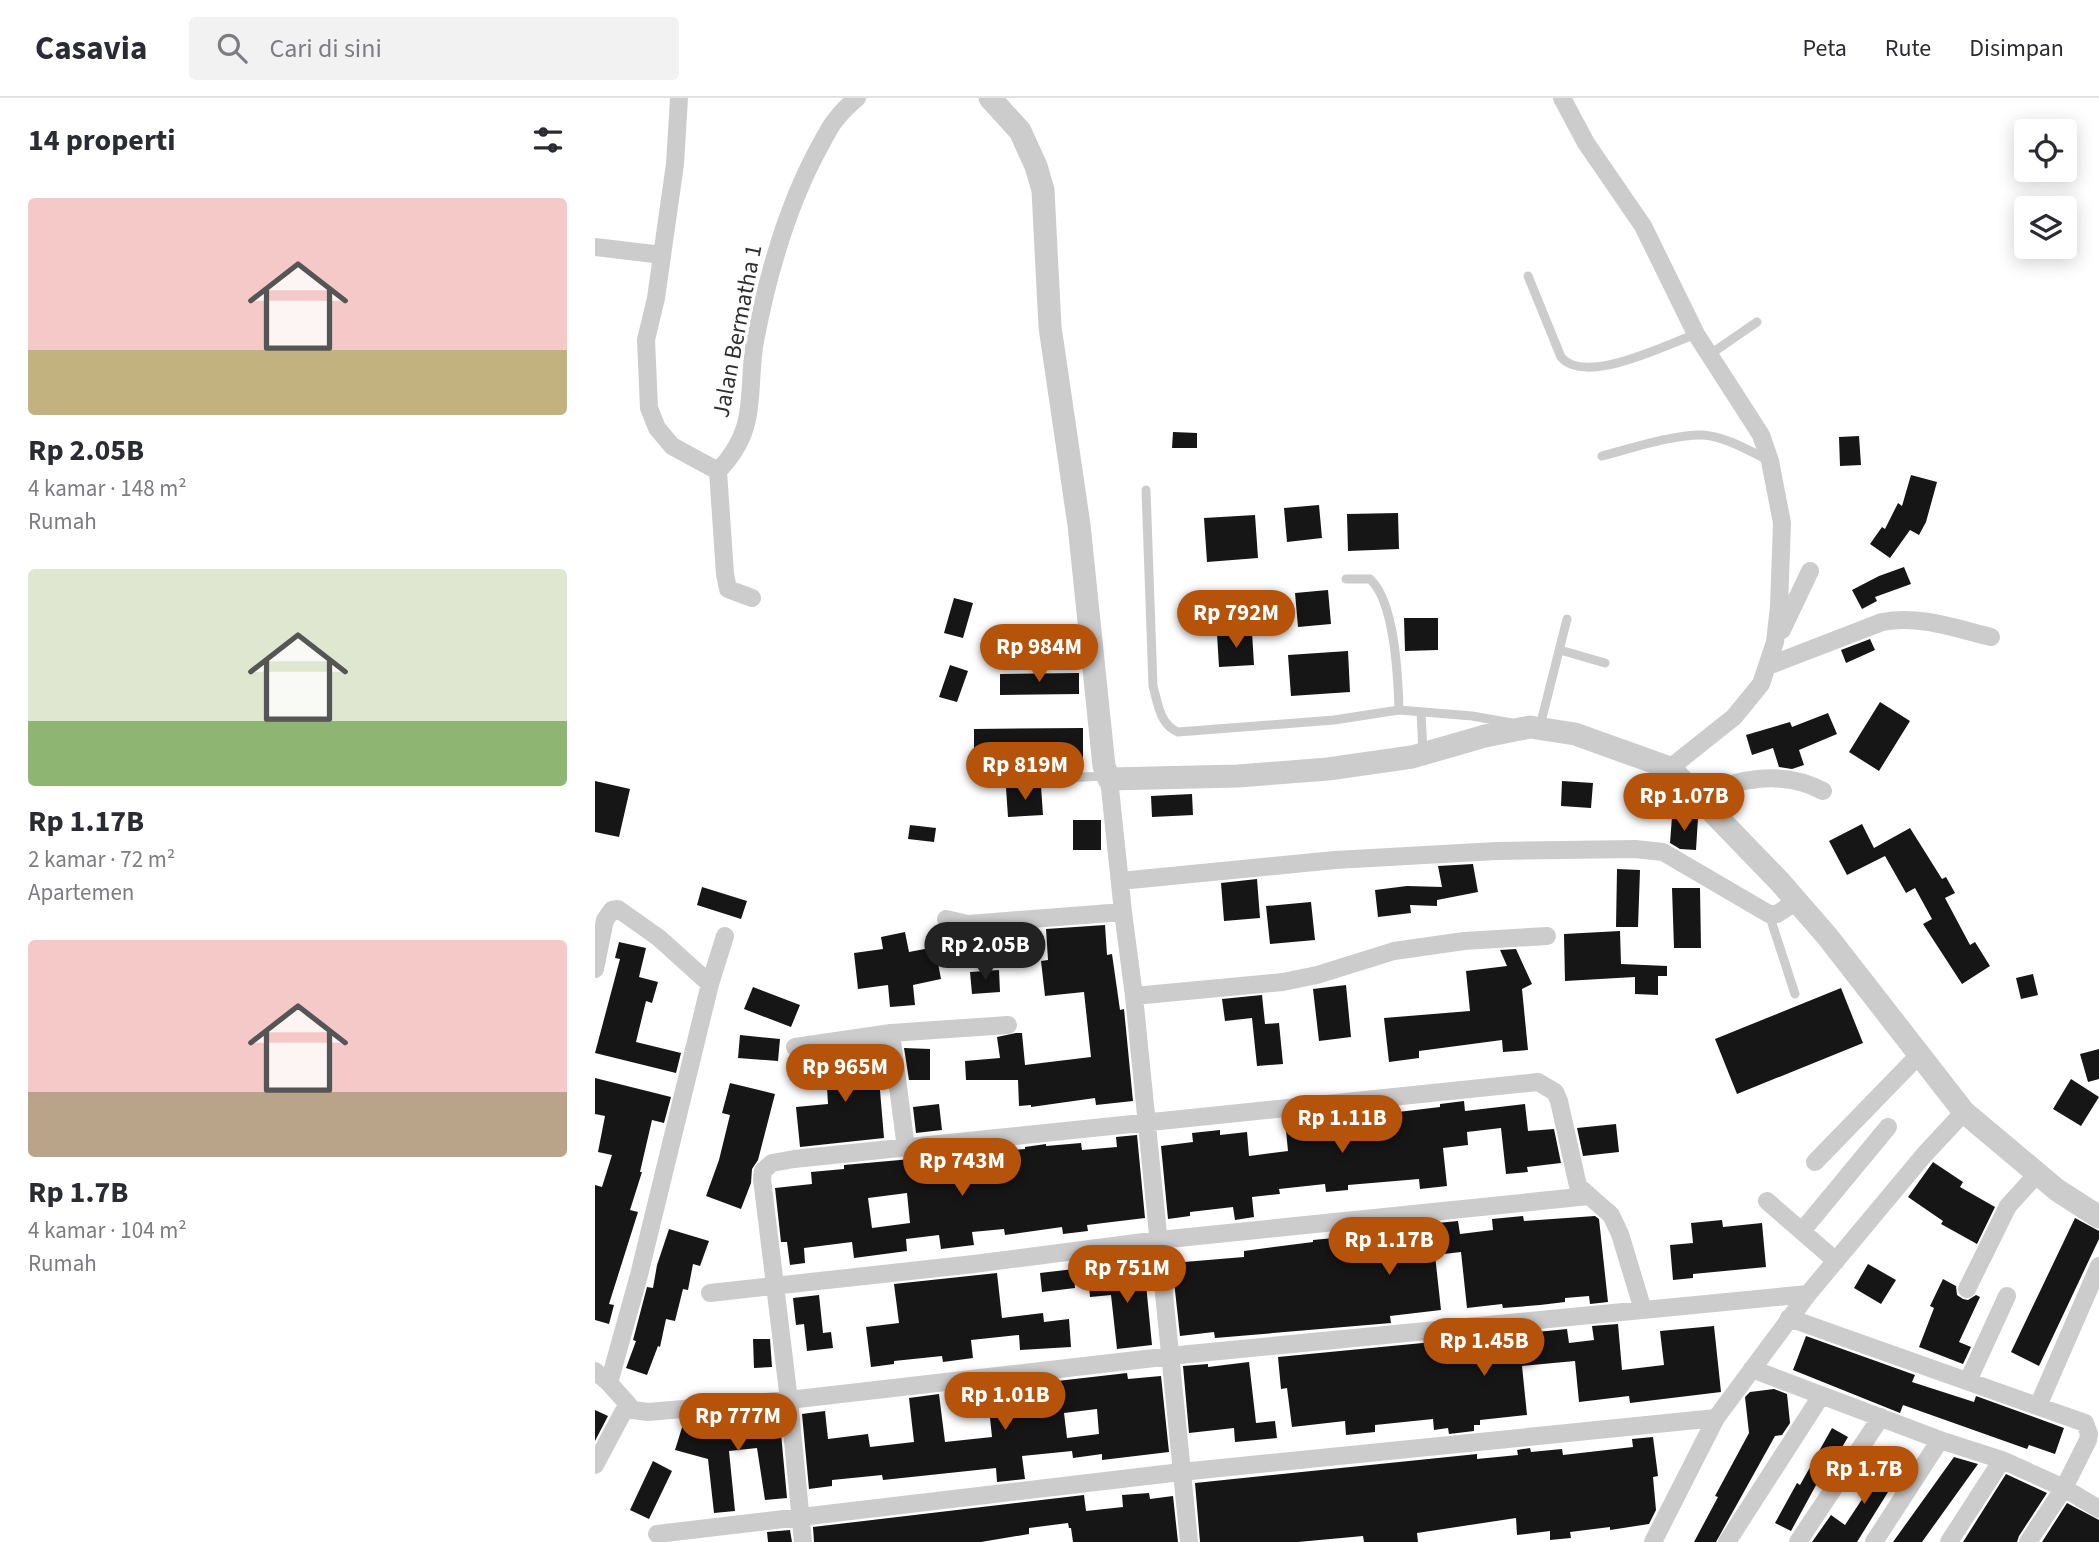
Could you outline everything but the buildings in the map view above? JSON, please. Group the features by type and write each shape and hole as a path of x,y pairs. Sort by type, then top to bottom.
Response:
{"street":[{"path":"679,98 675,164 656,298 646,340 649,408 657,428 672,446 718,471 728,589 752,598"},
{"name":"Jalan Bermatha 1","path":"718,471 733,455 748,419 755,343 779,242 794,200 836,118 857,98"},
{"path":"990,98 1020,131 1036,166 1043,190 1050,327 1079,524 1122,912 1135,996 1189,1542"},
{"path":"1562,98 1586,143 1643,226 1696,334 1761,435 1770,461 1782,523 1776,642"},
{"path":"595,247 662,255"},
{"path":"1671,768 1734,717 1761,684 1776,642 1811,571"},
{"path":"1768,666 1882,622 1900,619 1921,620 1991,636"},
{"path":"1107,777 1238,776 1315,770 1423,754 1485,736 1535,727 1575,734 1671,768 1797,901 1964,1112 2057,1189 2099,1217"},
{"path":"1699,799 1721,786 1755,778 1805,782 1823,791"},
{"path":"1120,881 1335,860 1497,851 1635,849 1663,852 1769,914 1777,914 1797,901"},
{"path":"595,969 605,920 612,910 618,909 659,938 710,984"},
{"path":"946,919 968,924 1122,912"},
{"path":"609,1383 639,1275 710,984 725,936"},
{"path":"1135,996 1283,982 1317,975 1394,951 1464,941 1547,936"},
{"path":"795,1047 891,1034 1008,1025"},
{"path":"891,1034 906,1148"},
{"path":"1815,1162 1919,1055"},
{"path":"803,1542 762,1179 766,1166 794,1158 1538,1082 1555,1092 1578,1186 1611,1215 1620,1234 1643,1310"},
{"path":"1653,1542 1716,1418 1808,1294 1924,1155 1964,1112"},
{"path":"1802,1231 1888,1127"},
{"path":"1967,1289 2008,1206 2038,1173"},
{"path":"710,1293 974,1264 1159,1240 1589,1196"},
{"path":"1767,1201 1836,1261"},
{"path":"2038,1406 2099,1266"},
{"path":"595,1371 633,1410 648,1412 789,1400 1171,1356 1808,1294"},
{"path":"1968,1381 2007,1296"},
{"path":"1789,1318 2085,1423 2088,1440 2064,1489 2028,1542"},
{"path":"1752,1369 1940,1440 2002,1460 2098,1507"},
{"path":"1727,1542 1821,1396"},
{"path":"595,1465 627,1405"},
{"path":"657,1534 1181,1472 1716,1418"},
{"path":"1798,1542 1881,1418"},
{"path":"1874,1542 1940,1440"},
{"path":"1949,1542 2002,1460"}],"lane":[{"path":"1528,276 1561,357 1574,366 1596,368 1635,357 1696,334"},
{"path":"1709,355 1757,322"},
{"path":"1602,456 1658,442 1703,435 1737,444 1770,461"},
{"path":"1146,490 1153,686 1162,717 1168,728 1178,732 1334,720 1399,710 1472,716 1535,727 1567,619"},
{"path":"1346,579 1370,579 1379,587 1393,640 1398,671 1399,710"},
{"path":"1560,650 1605,663"},
{"path":"1421,712 1423,754"},
{"path":"997,781 1107,777"},
{"path":"1769,914 1795,994"}]}
